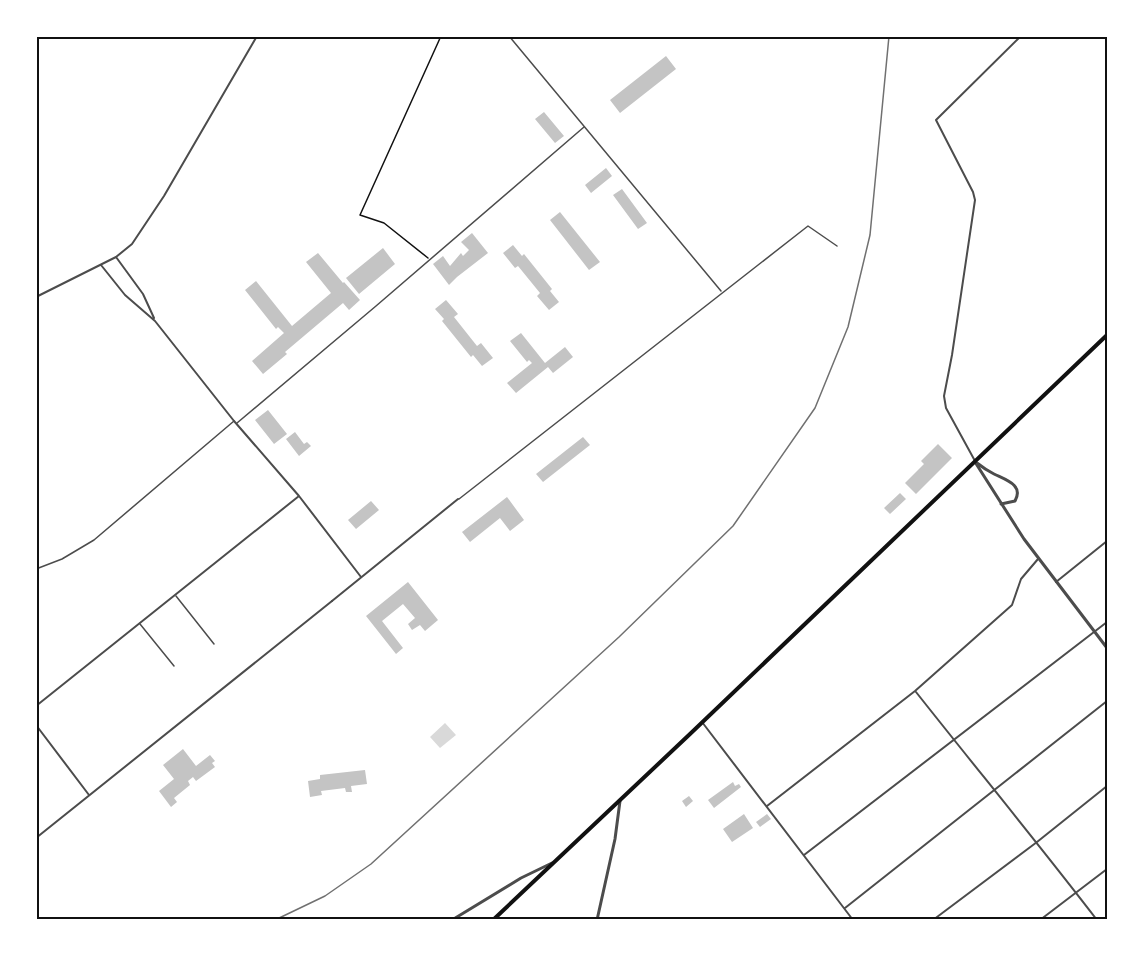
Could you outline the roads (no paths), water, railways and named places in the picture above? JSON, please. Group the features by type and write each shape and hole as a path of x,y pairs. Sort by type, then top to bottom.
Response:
{"main road":[{"path":"493,920 1107,335"}],"street":[{"path":"36,297 116,257 132,244 164,196 257,36"},
{"path":"1021,36 936,120 975,200 944,396 946,408 1001,504 1038,559 1107,648"},
{"path":"116,257 143,294 155,321"},
{"path":"101,265 125,296 155,321 235,422 299,496 361,577"},
{"path":"975,462 1013,483 1017,489 1018,496 1015,501 1001,504"},
{"path":"36,706 299,496"},
{"path":"36,838 458,499"},
{"path":"1056,582 1107,541"},
{"path":"766,806 915,691 1012,605 1021,579 1038,559"},
{"path":"804,855 1107,622"},
{"path":"915,691 1097,920"},
{"path":"845,908 1107,701"},
{"path":"702,722 854,920"},
{"path":"36,725 89,795"},
{"path":"933,920 1107,786"},
{"path":"597,920 615,839 620,800"},
{"path":"452,920 521,878 553,862"},
{"path":"1040,920 1107,869"}],"lane":[{"path":"509,36 722,293"},
{"path":"36,569 62,559 94,540 430,259 584,126"},
{"path":"458,499 808,226 837,246"},
{"path":"175,595 214,645"},
{"path":"140,623 174,666"}],"railway":[{"path":"275,920 325,896 371,864 619,637 733,526 815,408 848,327 870,235 889,36"}]}
